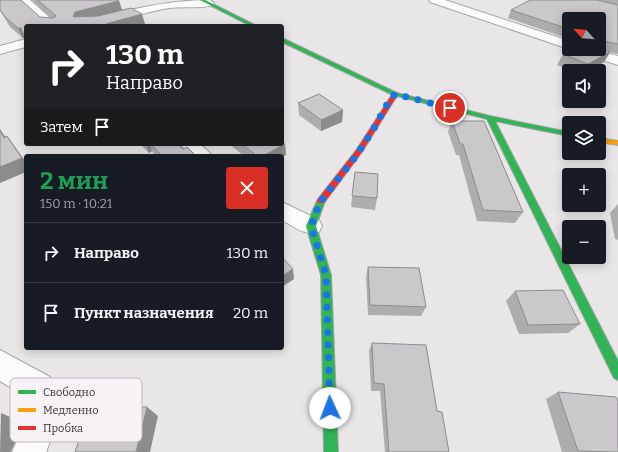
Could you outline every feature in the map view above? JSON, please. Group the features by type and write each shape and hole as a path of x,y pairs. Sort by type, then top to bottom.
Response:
{"street":[{"path":"23,0 51,24"},
{"path":"434,0 562,43"},
{"path":"92,24 148,9 170,5 205,2 250,24"},
{"path":"128,3 133,6 148,9"},
{"path":"284,41 395,94 490,118 562,133"},
{"path":"0,50 24,43"},
{"path":"603,56 618,61"},
{"path":"331,452 326,275 311,226 320,202 353,160 395,94"},
{"path":"490,118 618,374"},
{"path":"606,141 618,143"},
{"path":"192,146 202,154"},
{"path":"284,211 311,226"},
{"path":"0,364 23,378"},
{"path":"29,452 33,442"}],"building":[{"path":"0,0 21,0 40,17 54,18 56,16 38,0 118,0 119,1 75,12 73,17 98,16 131,8 142,14 106,24 24,24 24,34 21,28 18,28 5,17 0,10"},
{"path":"530,0 597,0 618,5 618,44 606,41 606,12 562,12 562,27 511,10"},
{"path":"568,56 603,56 588,64"},
{"path":"319,94 343,110 321,120 298,103"},
{"path":"452,121 484,121 523,212 483,210 463,144 460,144"},
{"path":"0,131 4,138 7,136 22,158 0,167"},
{"path":"153,146 179,146 183,149 187,147 194,154 160,154"},
{"path":"244,146 281,146 267,154 254,154"},
{"path":"355,172 378,174 377,198 352,196"},
{"path":"284,259 293,269 284,275"},
{"path":"368,267 419,268 426,307 370,305"},
{"path":"563,290 580,324 528,325 515,291"},
{"path":"372,343 426,345 437,411 442,412 449,452 389,452 384,384 374,383"},
{"path":"558,392 616,397 618,401 618,452 578,451"},
{"path":"142,407 147,407 142,427"},
{"path":"78,442 138,442 136,452 75,452"}],"traffic: fast":[{"path":"202,0 251,24"},
{"path":"284,41 395,94 490,118 562,133"},
{"path":"490,118 618,374"},
{"path":"321,201 311,226 326,275 331,452"}],"traffic: slow":[{"path":"606,141 618,143"}],"traffic: jam":[{"path":"321,201 359,151 395,94"}],"route":[{"path":"330,408 326,275 311,226 320,202 353,160 395,94 450,108"}]}
